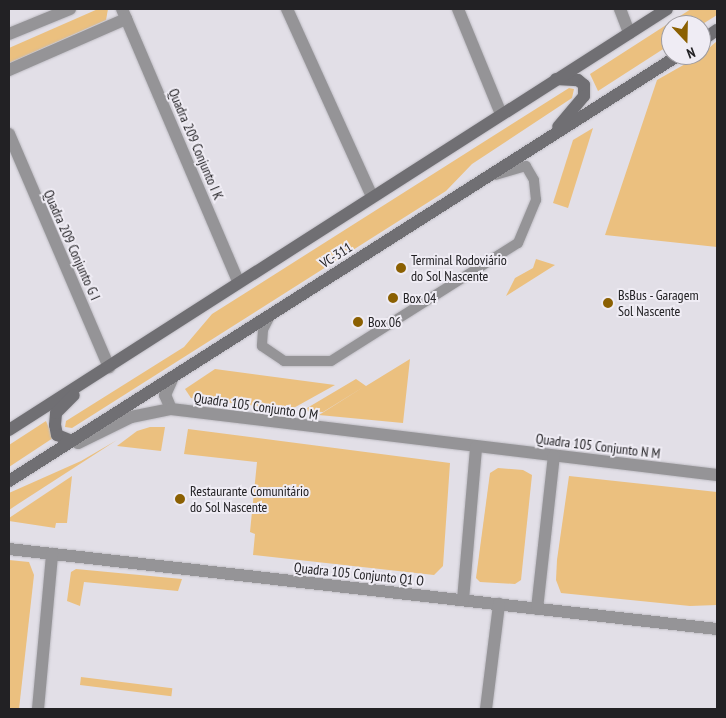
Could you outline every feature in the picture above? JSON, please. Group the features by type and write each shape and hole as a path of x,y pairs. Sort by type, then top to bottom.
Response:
{"main road":[{"path":"9,430 109,367 238,281 667,9"},
{"name":"VC-311","path":"9,481 663,65"},
{"path":"550,137 584,96 584,84 578,80 556,79"},
{"path":"72,440 57,434 56,413 92,378"}],"street":[{"path":"9,34 70,9"},
{"path":"287,9 372,196"},
{"path":"458,9 501,114"},
{"path":"620,9 629,33"},
{"path":"9,70 124,14"},
{"name":"Quadra 209 Conjunto I K","path":"124,14 238,281"},
{"name":"Quadra 209 Conjunto G I","path":"9,134 109,367"},
{"path":"171,409 165,395 173,377"},
{"name":"Quadra 105 Conjunto O M","path":"42,460 131,417 171,409 476,447"},
{"path":"463,600 476,447"},
{"name":"Quadra 105 Conjunto N M","path":"476,447 717,475"},
{"path":"538,609 554,456"},
{"name":"Quadra 105 Conjunto Q1 O","path":"9,549 717,629"},
{"path":"38,709 52,554"},
{"path":"486,709 499,604"}],"lane":[{"path":"270,314 263,330 262,346 284,361 331,361 518,244 536,200 534,180 526,166 487,177"}],"shaded area":[{"path":"98,9 108,9 106,20 9,63 9,48"},
{"path":"691,9 717,9 717,15 711,19 711,15 682,15"},
{"path":"661,28 661,50 598,91 590,74"},
{"path":"717,41 717,247 605,235 657,80 683,65 711,65 711,46"},
{"path":"569,88 574,89 572,98 472,164 446,191 72,428 65,427 66,421 184,347 212,314"},
{"path":"593,128 568,208 553,203 573,140"},
{"path":"536,259 555,265 506,296 515,278 533,268"},
{"path":"410,359 403,423 319,415 365,386 323,412 302,411 356,379 366,386"},
{"path":"215,369 335,385 290,410 191,398 185,389"},
{"path":"46,421 53,438 9,467 9,445"},
{"path":"150,427 165,427 161,451 117,446 137,431"},
{"path":"188,429 450,463 443,566 434,575 253,555 255,534 250,532 257,462 184,454"},
{"path":"117,440 9,510 9,493 81,461"},
{"path":"498,468 523,470 532,475 521,580 515,584 480,582 476,578 490,473"},
{"path":"72,476 67,523 56,523 55,528 9,521 9,518"},
{"path":"569,476 717,492 717,605 690,606 561,593 556,580 557,560"},
{"path":"9,560 29,562 34,575 19,709 9,709"},
{"path":"76,569 182,579 178,591 84,582 80,606 67,601 71,572"},
{"path":"81,677 172,688 171,696 80,685"}],"place":[{"name":"Terminal Rodoviário do Sol Nascente","path":"401,268"},
{"name":"Box 04","path":"393,298"},
{"name":"BsBus - Garagem Sol Nascente","path":"608,303"},
{"name":"Box 06","path":"358,322"},
{"name":"Restaurante Comunitário do Sol Nascente","path":"180,499"}]}
